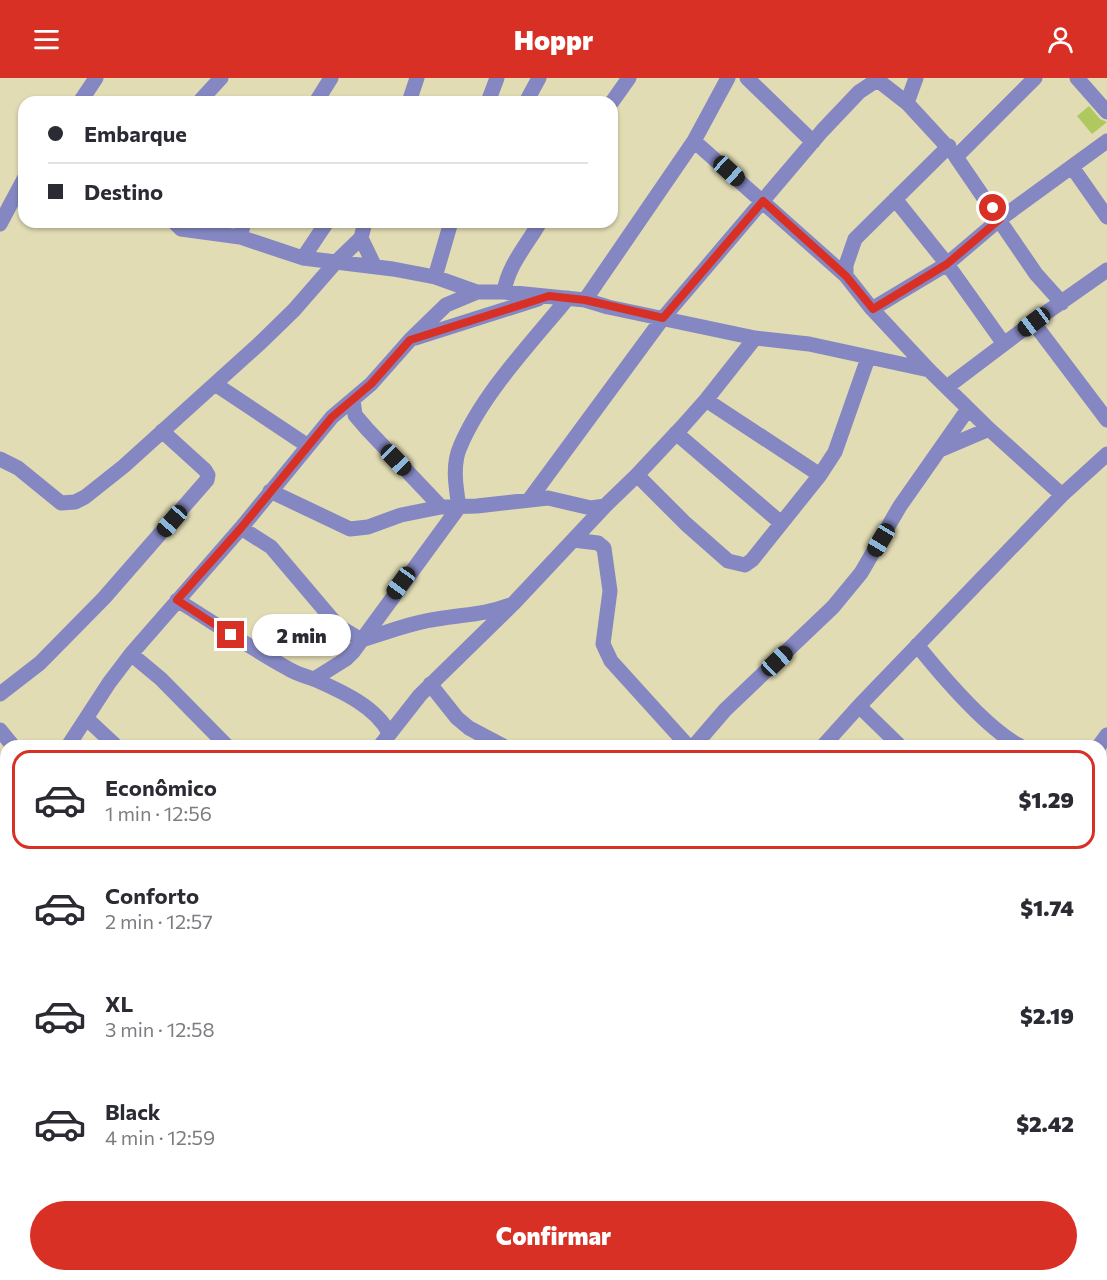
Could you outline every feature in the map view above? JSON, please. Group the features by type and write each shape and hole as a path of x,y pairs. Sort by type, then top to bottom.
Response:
{"street":[{"path":"84,96 96,78"},
{"path":"204,96 221,78"},
{"path":"320,96 331,78"},
{"path":"411,96 417,78"},
{"path":"490,96 497,78"},
{"path":"529,96 539,78"},
{"path":"616,96 629,78"},
{"path":"585,300 694,141 728,78"},
{"path":"747,78 813,142"},
{"path":"907,103 916,78"},
{"path":"846,276 849,254 855,239 895,199 1035,78"},
{"path":"1077,78 1107,112"},
{"path":"529,500 663,318 813,142 860,92 876,79 907,103 952,151 1036,274 1062,303"},
{"path":"694,141 846,276 929,370 989,429 1062,495"},
{"path":"873,309 947,264 1000,219 1107,141"},
{"path":"1072,167 1107,217"},
{"path":"0,224 18,190"},
{"path":"895,199 947,264 1004,344"},
{"path":"180,228 242,229 303,258 335,263 350,262 435,277 477,292 504,292 585,300 755,338 790,341 929,370"},
{"path":"303,258 323,228"},
{"path":"0,459 27,475 61,503 67,504 85,497 162,431 294,310 335,263 361,238 364,228"},
{"path":"435,277 449,228"},
{"path":"504,292 506,280 516,259 536,228"},
{"path":"361,238 375,267"},
{"path":"947,387 1107,270"},
{"path":"72,740 131,654 241,528 332,417 371,384 410,340 446,305 477,292"},
{"path":"410,340 549,296"},
{"path":"314,679 346,659 459,507 456,465 459,448 483,405 568,298"},
{"path":"1034,322 1107,420"},
{"path":"385,740 430,684 513,604 637,475 706,400 755,338"},
{"path":"637,475 728,561 745,565 752,560 820,475 835,452 868,358"},
{"path":"214,384 308,446"},
{"path":"352,400 355,415 441,507"},
{"path":"706,400 820,475"},
{"path":"699,740 725,710 833,608 861,573 900,506 969,409"},
{"path":"942,449 989,429"},
{"path":"0,694 40,663 98,605 207,480 208,475 205,470 162,431"},
{"path":"676,432 781,523"},
{"path":"828,740 858,706 1062,495 1107,454"},
{"path":"270,491 350,529 368,527 401,515 441,507 548,498 591,508 605,506"},
{"path":"241,528 271,547 338,626 361,640 436,619 492,612 513,604"},
{"path":"573,540 598,543 604,548 610,591 603,644 606,652 627,680 682,740"},
{"path":"177,600 290,670 346,694 384,723 385,740"},
{"path":"917,645 994,728 1011,740"},
{"path":"131,654 161,679 221,740"},
{"path":"430,684 457,718 469,728 492,740"},
{"path":"858,706 894,740"},
{"path":"86,718 110,740"}],"building":[{"path":"1089,106 1100,119 1107,122 1092,134 1077,116"}],"route":[{"path":"231,635 177,600 241,528 332,417 371,384 410,340 489,313 549,296 585,300 663,318 763,201 846,276 873,309 947,264 979,238 1000,219 993,208"}]}
